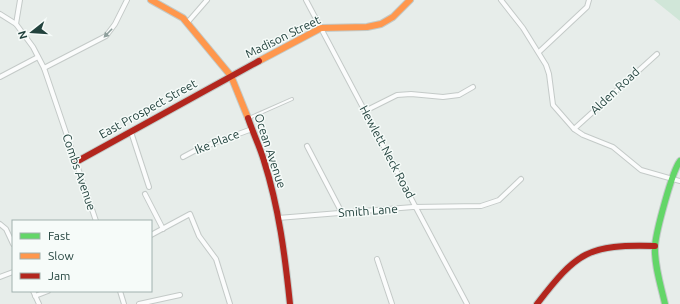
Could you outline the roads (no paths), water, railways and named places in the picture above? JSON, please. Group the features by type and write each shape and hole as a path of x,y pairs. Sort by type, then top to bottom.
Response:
{"street":[{"path":"0,14 16,24 20,0"},
{"path":"44,68 106,36 115,24 127,0"},
{"name":"Ocean Avenue","path":"150,0 179,16 187,23 231,76 264,160 285,252 290,304"},
{"path":"187,23 207,0"},
{"name":"Hewlett Neck Road","path":"306,0 467,304"},
{"name":"Madison Street","path":"231,76 321,28 332,26 369,27 380,25 410,0"},
{"path":"500,0 523,28 538,52 549,74 554,105 574,129 583,135 613,147 641,170 671,180 680,181"},
{"path":"538,52 587,7 589,0"},
{"name":"Combs Avenue","path":"16,24 44,68 96,220"},
{"name":"Alden Road","path":"574,129 657,54"},
{"path":"0,77 38,57"},
{"name":"East Prospect Street","path":"76,162 231,76"},
{"path":"365,111 397,95 411,94 443,97 459,94 473,88"},
{"name":"Ike Place","path":"183,157 198,149 252,129"},
{"path":"131,132 149,187"},
{"path":"307,146 342,212"},
{"path":"665,304 657,268 655,246 671,180 675,167 680,161"},
{"name":"Smith Lane","path":"278,218 416,207 471,207 490,204 508,193 521,179"},
{"path":"145,194 163,229"},
{"path":"152,234 190,214 199,236 216,259 230,304"},
{"path":"0,224 6,229 12,242"},
{"path":"537,304 571,263 587,254 630,245 655,246"},
{"path":"377,259 392,304"},
{"path":"0,277 12,272"},
{"path":"34,292 39,304"},
{"path":"36,296 46,292"},
{"path":"120,292 124,304"},
{"path":"139,304 180,295"}],"lane":[{"path":"248,119 292,99"}]}
